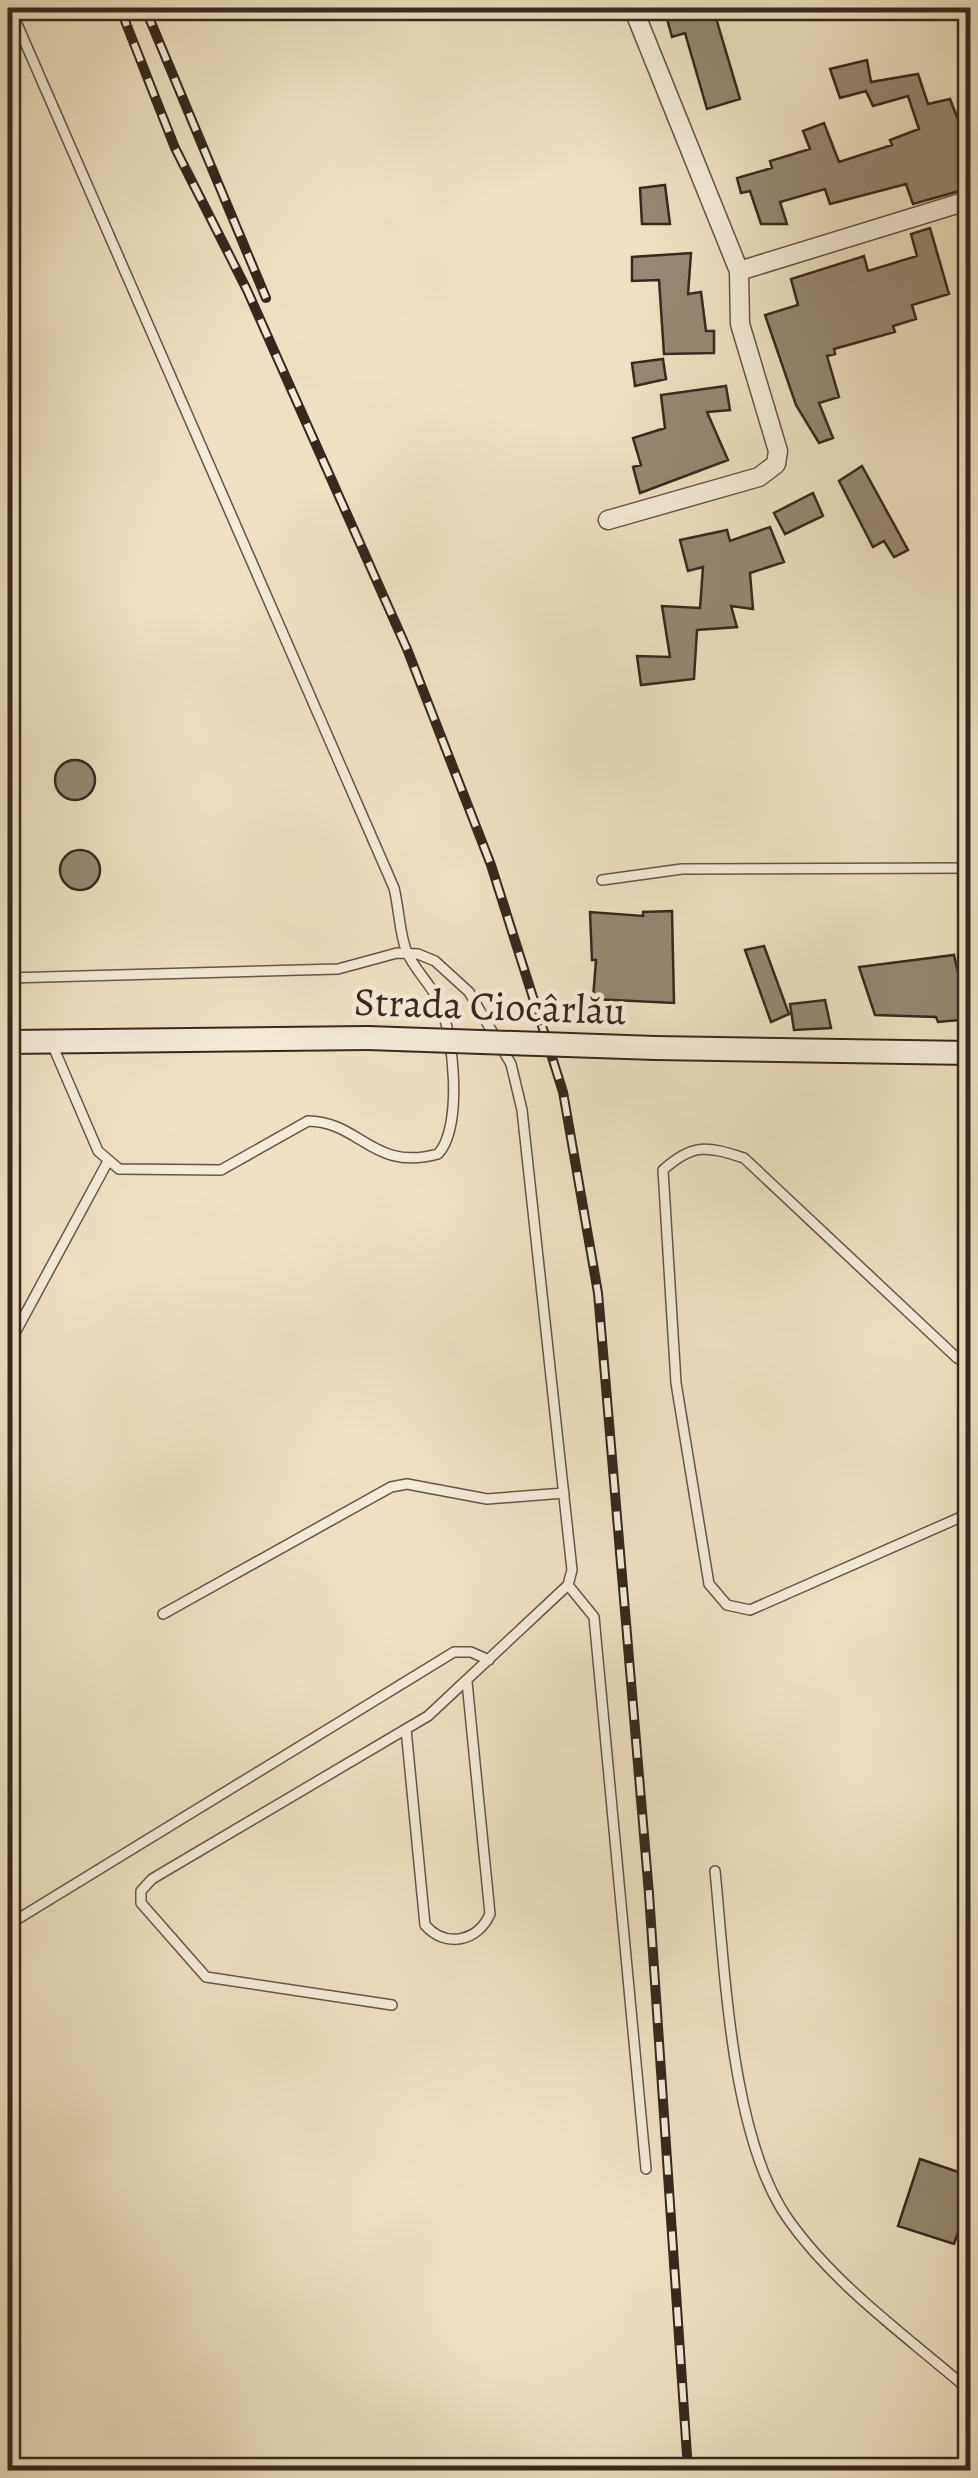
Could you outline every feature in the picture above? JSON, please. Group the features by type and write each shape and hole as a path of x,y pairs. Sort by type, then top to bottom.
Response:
{"main road":[{"name":"Strada Ciocârlău","path":"8,1042 368,1038 970,1054"}],"street":[{"path":"608,520 759,477 776,464 778,451 770,410 740,324 739,271 632,8"},
{"path":"739,271 970,200"}],"lane":[{"path":"10,8 394,888 406,954 442,1008 452,1068 452,1131 438,1154 404,1161 324,1121 308,1121 221,1170 119,1169 107,1164 51,1042"},
{"path":"602,880 682,869 970,868"},
{"path":"8,978 338,969 406,954 435,961 469,992 518,1086 572,1570 568,1585 446,1703 152,1878 141,1891 141,1903 206,1977 392,2006"},
{"path":"970,1364 957,1358 744,1158 713,1148 684,1151 663,1170 676,1383 709,1584 727,1605 750,1610 970,1514"},
{"path":"8,1346 107,1164"},
{"path":"163,1614 391,1487 407,1484 487,1499 564,1493"},
{"path":"568,1585 594,1616 646,2169"},
{"path":"8,1925 454,1652 472,1652 489,1660"},
{"path":"406,1729 426,1925 434,1936 448,1940 473,1936 484,1929 490,1914 467,1682"},
{"path":"715,1872 730,2016 751,2130 766,2181 788,2218 820,2257 970,2391"}],"building":[{"path":"664,8 713,8 740,99 707,109 685,33 672,37"},
{"path":"867,60 871,82 918,74 928,104 950,99 964,135 970,132 970,188 913,204 906,184 830,204 825,189 780,202 787,224 761,224 750,191 741,193 737,178 772,168 770,161 810,149 803,131 824,123 839,162 892,145 890,140 919,129 908,96 873,106 866,91 840,98 830,69"},
{"path":"665,185 670,224 642,224 640,188"},
{"path":"930,228 949,294 912,305 916,319 893,326 895,332 834,349 835,354 827,356 839,397 819,403 833,438 819,443 796,405 765,315 798,305 791,279 864,256 868,271 917,256 911,234"},
{"path":"691,253 688,294 701,292 706,331 714,331 714,353 664,354 659,280 632,281 632,257"},
{"path":"663,359 666,379 635,386 632,363"},
{"path":"726,386 730,410 707,412 728,460 640,493 633,467 641,465 633,438 665,428 661,395"},
{"path":"862,466 908,550 894,557 884,541 873,547 839,481"},
{"path":"813,493 823,516 785,534 774,513"},
{"path":"770,527 784,562 750,573 753,609 731,606 737,627 697,630 694,679 641,685 637,656 670,657 662,606 700,608 703,567 688,571 680,540 727,530 730,541"},
{"path":"75,760 89,766 95,780 89,794 75,800 61,794 55,780 61,766"},
{"path":"80,850 94,856 100,870 94,884 80,890 66,884 60,870 66,856"},
{"path":"672,911 674,1003 593,999 596,960 592,960 590,912 643,916 643,912"},
{"path":"764,946 789,1014 771,1022 745,950"},
{"path":"954,955 961,985 970,984 970,1019 938,1022 936,1017 875,1015 859,967"},
{"path":"825,1000 831,1028 794,1030 790,1004"},
{"path":"920,2159 970,2176 970,2197 954,2244 898,2226"}],"railway":[{"path":"120,8 175,148 247,290 407,649 491,865 563,1092 598,1293 649,1894 688,2470"},
{"path":"145,8 266,298"}]}
